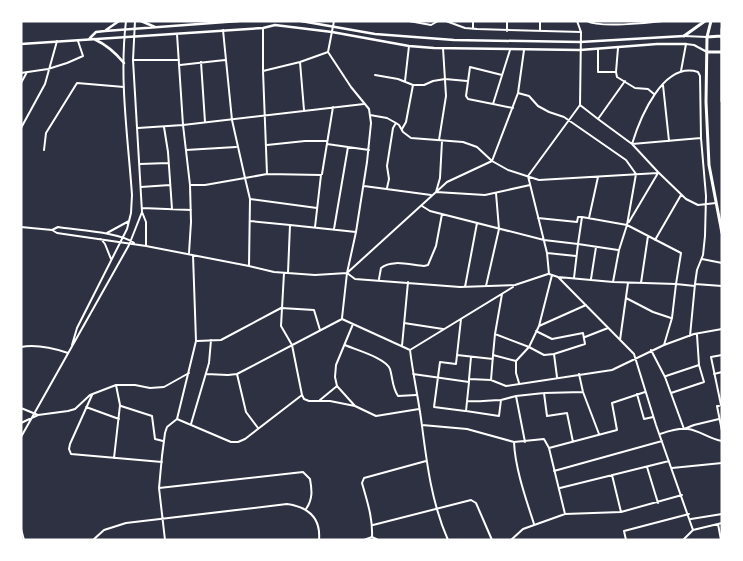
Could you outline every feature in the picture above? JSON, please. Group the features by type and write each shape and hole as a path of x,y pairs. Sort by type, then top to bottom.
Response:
{"highway":[{"path":"684,36 705,21"},
{"path":"710,21 707,37 706,102 708,164 722,233"},
{"path":"722,29 722,101"},
{"path":"707,37 722,36"},
{"path":"707,52 722,52"}],"street":[{"path":"105,31 119,21"},
{"path":"70,350 76,328 120,242 131,213 132,196 124,87 124,36 126,21"},
{"path":"21,437 131,241 142,212 133,60 135,21"},
{"path":"141,21 156,28"},
{"path":"91,39 96,32 238,21"},
{"path":"301,21 375,34 454,40 580,42 684,36 707,37"},
{"path":"334,21 328,52 368,109 372,129 364,186 347,274 342,319"},
{"path":"409,21 432,25 438,21"},
{"path":"446,21 473,29 581,32"},
{"path":"473,29 474,21"},
{"path":"507,21 507,31"},
{"path":"540,21 540,30"},
{"path":"519,384 516,373 516,361 529,347 538,326 550,275 547,253 528,176 580,105 581,32 577,21"},
{"path":"587,21 594,24 663,21"},
{"path":"21,44 133,35 264,28 275,23 332,32 364,40 409,46 580,50 657,44 686,44 694,45 707,52"},
{"path":"264,28 264,116 267,174"},
{"path":"223,30 232,120 250,199 249,266"},
{"path":"177,34 183,126 190,185 189,254"},
{"path":"91,39 106,45 124,63"},
{"path":"21,73 48,69 83,56 78,40"},
{"path":"21,128 45,84 57,41"},
{"path":"681,72 686,44"},
{"path":"405,81 409,46"},
{"path":"436,192 440,178 440,140 446,96 443,48"},
{"path":"493,104 510,48"},
{"path":"347,274 448,182 492,161 518,93 525,48"},
{"path":"618,48 617,77 635,88 648,89 654,94"},
{"path":"598,49 598,72 616,72"},
{"path":"264,71 300,62 328,52"},
{"path":"133,60 179,60"},
{"path":"180,65 225,60"},
{"path":"201,62 205,122"},
{"path":"300,62 304,110"},
{"path":"502,75 470,67 466,96 468,99 513,108"},
{"path":"632,144 637,128 654,94 668,79 681,72 696,71 700,74 705,236 702,259 695,285 690,336"},
{"path":"21,83 27,72"},
{"path":"375,75 405,81 413,85 424,85 446,79 468,81"},
{"path":"598,119 625,81"},
{"path":"44,150 46,133 76,84 124,87"},
{"path":"402,129 406,122 413,85"},
{"path":"663,85 669,141"},
{"path":"518,93 529,96 538,106 549,112 564,117 568,122 626,160 636,174 627,225 619,250 613,282"},
{"path":"138,128 183,126 364,104"},
{"path":"580,105 632,144 681,195 694,203 705,205 716,203"},
{"path":"316,227 321,175 333,107"},
{"path":"370,115 387,118 396,123 411,138 463,142 477,147 492,161 508,170 539,180 658,173"},
{"path":"386,189 389,182 387,166 393,128 396,123"},
{"path":"164,127 172,209"},
{"path":"632,144 701,138"},
{"path":"267,145 305,141 327,142 369,150"},
{"path":"186,150 237,146"},
{"path":"334,229 348,147"},
{"path":"140,164 168,162"},
{"path":"627,225 658,173"},
{"path":"190,185 205,185 267,174 321,175"},
{"path":"589,219 598,177"},
{"path":"141,187 170,185"},
{"path":"436,192 485,195 530,185"},
{"path":"364,186 432,196"},
{"path":"486,286 499,229 496,192"},
{"path":"655,240 681,195"},
{"path":"250,199 318,208"},
{"path":"422,206 430,211 544,240 619,250"},
{"path":"142,208 191,210"},
{"path":"142,212 146,222 146,246"},
{"path":"379,280 381,268 386,264 424,266 428,264 436,246 442,214"},
{"path":"538,218 577,222 578,217 582,217 627,225 681,253 672,318 664,345"},
{"path":"574,278 582,217"},
{"path":"250,220 356,232"},
{"path":"106,234 129,221"},
{"path":"465,287 477,223"},
{"path":"290,225 281,308 281,326 292,345 304,399 309,401 330,401 355,406 376,416 419,409"},
{"path":"21,227 52,230 57,233 135,244 274,272 315,275 347,274 355,279 465,287 515,285 550,275 641,284 722,286"},
{"path":"52,230 58,227 106,234 122,237 135,244"},
{"path":"641,284 648,236"},
{"path":"101,240 105,244 111,259"},
{"path":"591,280 596,247"},
{"path":"547,253 576,256"},
{"path":"165,540 159,488 164,442 168,427 177,419 196,341 194,255"},
{"path":"702,259 722,262"},
{"path":"558,277 634,354 653,417 689,514 693,530"},
{"path":"402,346 408,282"},
{"path":"620,341 628,283"},
{"path":"410,350 515,285"},
{"path":"491,380 502,294"},
{"path":"626,298 653,312 672,318"},
{"path":"538,326 586,305"},
{"path":"196,341 221,340 281,308 314,310 320,330"},
{"path":"461,318 456,364 440,362 434,407 499,416 501,400"},
{"path":"342,319 410,350"},
{"path":"206,374 237,374 342,319"},
{"path":"404,323 444,329"},
{"path":"353,324 336,365 335,376 337,386 355,406"},
{"path":"584,337 608,328"},
{"path":"469,379 491,380 506,386 612,370 664,345 697,334 722,329"},
{"path":"496,334 544,355 554,354 585,344 583,333 552,340 536,331"},
{"path":"671,393 704,382 699,365 697,334"},
{"path":"190,424 210,358 211,340"},
{"path":"344,345 384,361 389,366 393,389 398,396 416,394"},
{"path":"21,347 36,346 68,353"},
{"path":"410,350 426,461 436,509 448,540"},
{"path":"652,350 665,377 684,429"},
{"path":"554,354 557,378"},
{"path":"457,355 493,359"},
{"path":"493,355 516,361"},
{"path":"722,355 711,358 721,405 717,406 722,430"},
{"path":"466,412 472,357"},
{"path":"665,377 699,365"},
{"path":"714,374 722,372"},
{"path":"21,423 38,415 68,412 75,409 92,394 116,385 135,385 150,388 164,387 189,373"},
{"path":"237,374 246,412 258,428"},
{"path":"413,374 469,382"},
{"path":"579,374 583,392 600,434"},
{"path":"114,458 120,405 116,385"},
{"path":"319,401 337,386"},
{"path":"717,390 722,389"},
{"path":"468,401 482,402 544,393 583,392"},
{"path":"549,448 617,430 612,403 645,392"},
{"path":"544,393 547,416 568,413 573,442"},
{"path":"92,394 70,444 69,452 73,454 162,462"},
{"path":"637,394 644,419 653,417"},
{"path":"177,419 231,442 245,439 302,395"},
{"path":"516,396 525,442"},
{"path":"120,405 152,416 155,439 164,442"},
{"path":"86,407 119,419"},
{"path":"21,408 38,415"},
{"path":"659,434 694,425 720,421"},
{"path":"422,425 467,429 514,442 525,442 543,438 547,441 565,514"},
{"path":"684,429 690,429 708,438 722,441"},
{"path":"554,471 662,441"},
{"path":"514,442 514,450 534,524"},
{"path":"372,537 373,525 362,483 364,478 426,461"},
{"path":"559,489 669,461"},
{"path":"672,468 722,463"},
{"path":"647,467 658,503"},
{"path":"159,488 303,472 310,479 312,494 310,504 306,509"},
{"path":"612,475 621,512"},
{"path":"511,540 523,529 565,514 621,512 682,495"},
{"path":"373,525 468,501 475,501 492,540"},
{"path":"93,540 104,530 115,525 287,504 297,505 306,509 315,517 319,527 319,540"},
{"path":"626,540 624,532 689,514"},
{"path":"691,520 722,514"},
{"path":"683,540 693,530 722,523"},
{"path":"718,524 721,540"},
{"path":"21,529 24,540"},
{"path":"364,540 372,537 378,540"}]}
